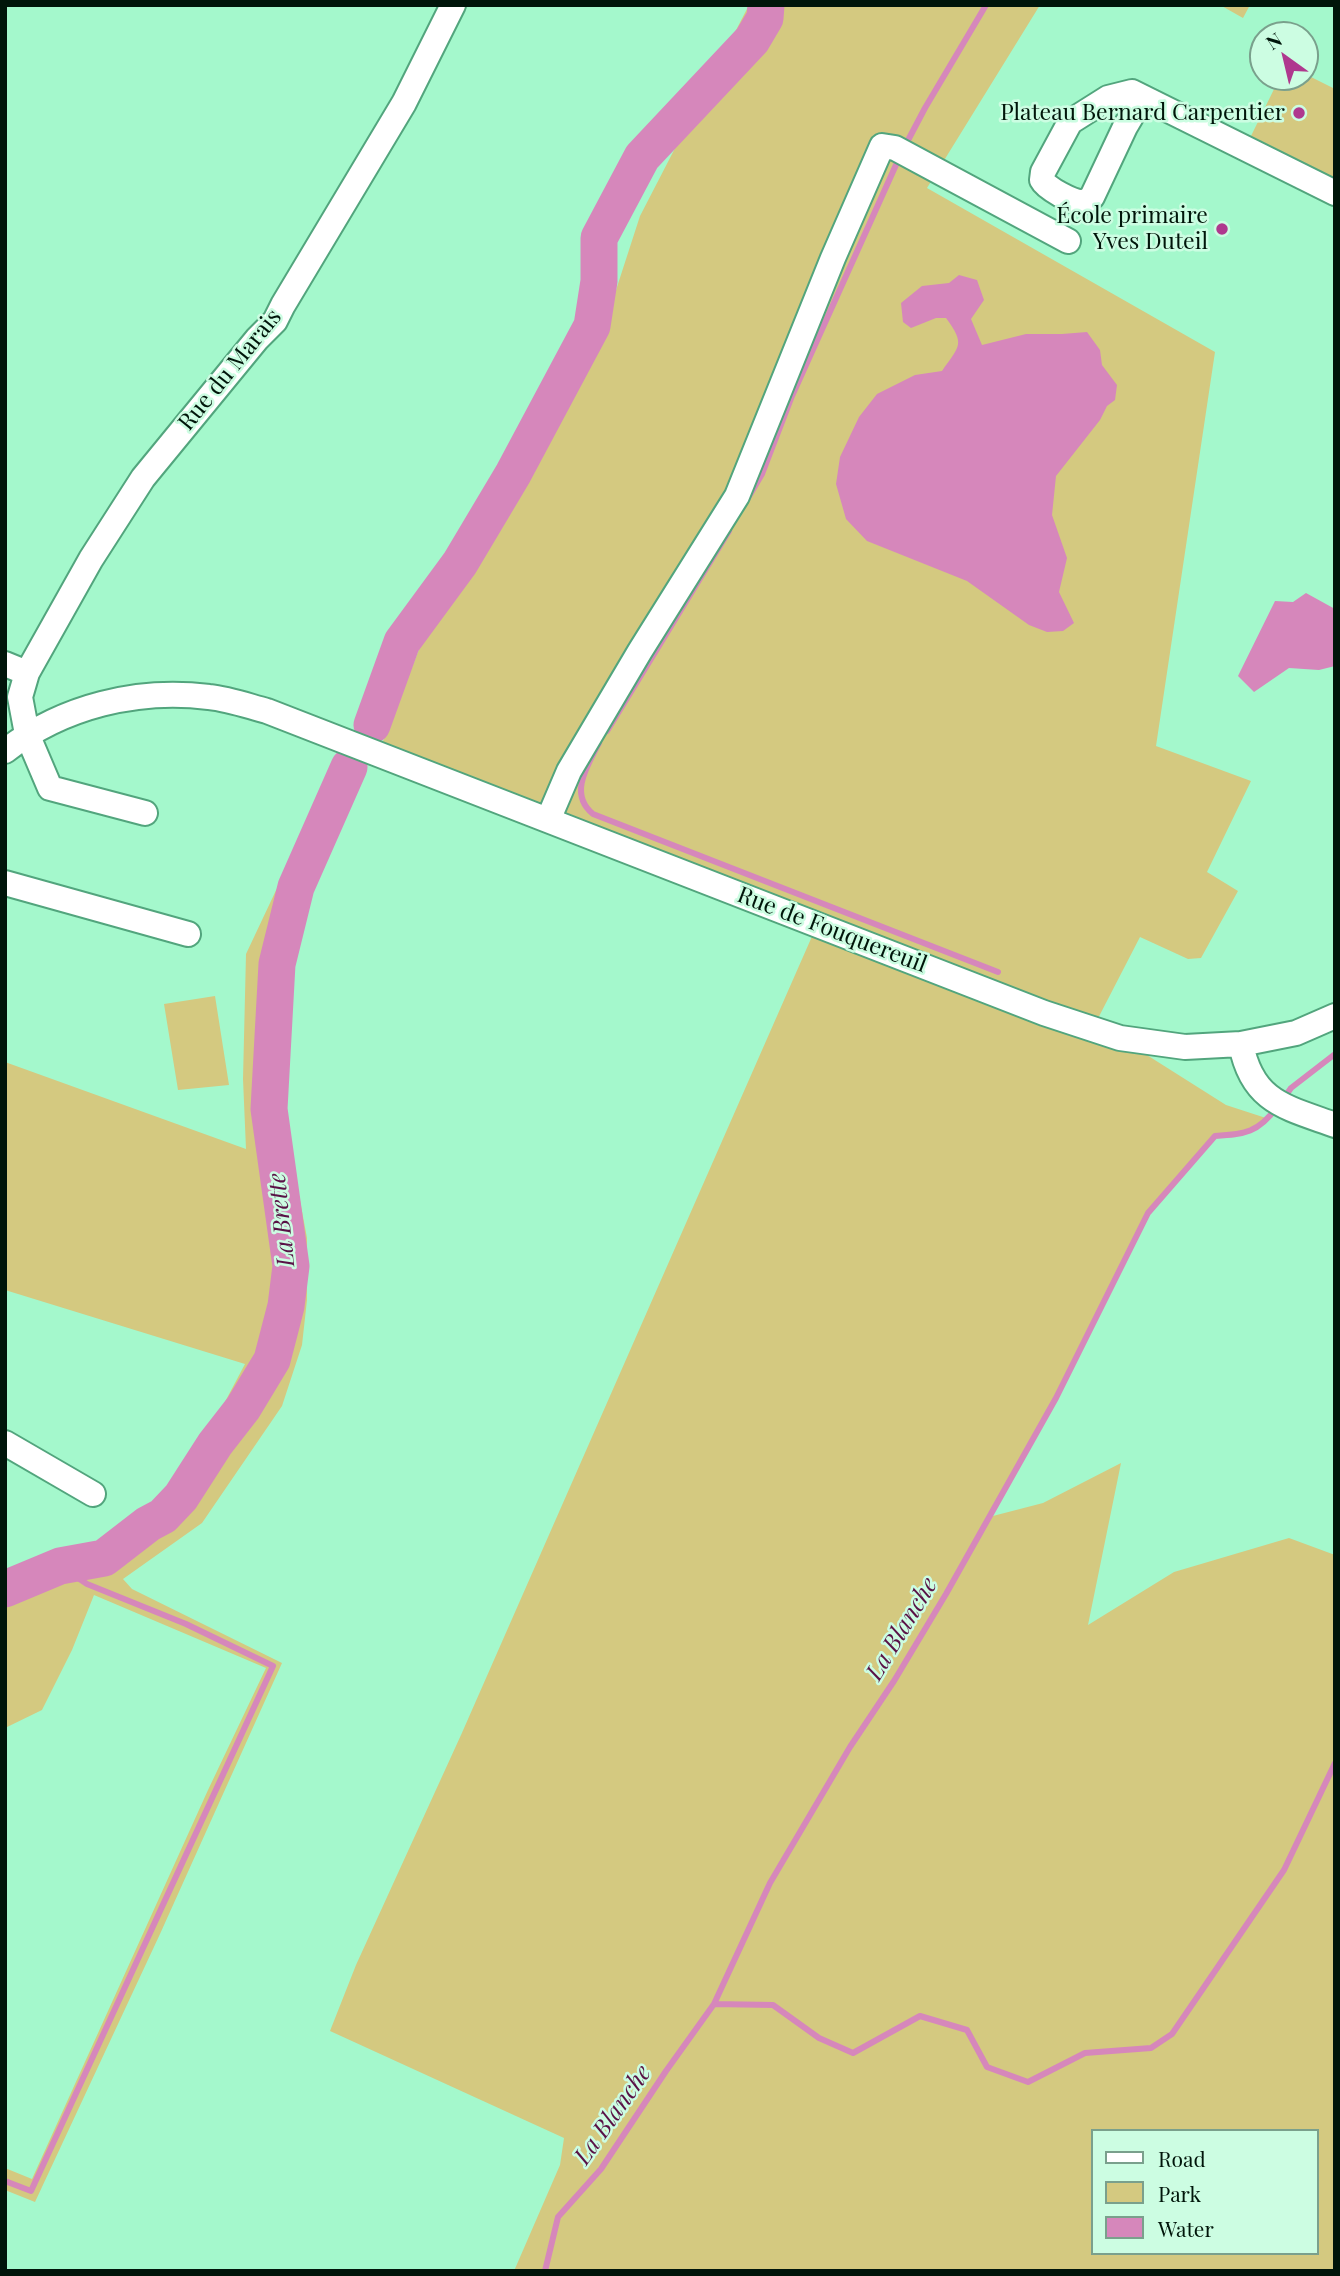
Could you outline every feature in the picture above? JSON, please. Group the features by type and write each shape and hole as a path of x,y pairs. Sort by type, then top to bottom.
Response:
{"street":[{"name":"Rue du Marais","path":"145,813 50,788 27,734 16,668 143,478 257,339 275,321 404,103 453,5"},
{"path":"1142,98 1091,197 1085,202 1078,202 1046,187 1042,180 1043,172 1070,122 1108,98 1132,92 1335,193"},
{"path":"548,820 569,771 737,496 833,258 883,146 902,152 1068,241"},
{"name":"Rue de Fouquereuil","path":"5,751 27,734 115,699 171,694 211,697 267,711 1092,1030 1120,1038 1185,1047 1241,1044 1296,1033 1335,1016"},
{"path":"5,883 188,934"},
{"path":"1241,1044 1248,1071 1281,1104 1335,1125"},
{"path":"5,1443 93,1494"}],"green space":[{"path":"749,5 1040,5 927,188 1215,352 1156,746 1251,781 1207,872 1238,891 1201,958 1188,959 1140,937 1092,1030 1120,1038 1226,1105 1269,1119 1247,1133 1215,1136 1148,1213 1062,1388 989,1517 1043,1503 1121,1463 1088,1625 1174,1572 1289,1538 1335,1555 1335,2271 514,2271 560,2165 564,2138 330,2031 356,1965 461,1735 817,925 378,754 425,634 534,473 605,324 640,216"},
{"path":"1220,5 1250,5 1243,18"},
{"name":"Plateau Bernard Carpentier","path":"1319,81 1335,89 1335,178 1251,136 1273,91 1319,91"},
{"path":"336,763 363,776 318,878 289,959 284,1102 307,1238 307,1300 302,1345 282,1406 202,1523 123,1579 132,1589 282,1663 35,2202 5,2190 5,2168 32,2179 266,1668 94,1595 72,1650 42,1710 5,1728 5,1580 84,1551 134,1522 168,1486 218,1415 245,1364 5,1290 5,1062 246,1149 243,1079 246,954"},
{"path":"215,996 229,1085 178,1090 164,1004"}],"water":[{"path":"959,275 977,280 984,300 971,319 982,345 1026,334 1087,332 1100,350 1102,365 1117,385 1115,400 1107,406 1100,420 1056,476 1052,515 1067,558 1059,592 1074,623 1063,631 1047,632 1029,625 967,581 867,541 846,519 836,484 840,457 859,417 877,394 915,375 942,371 958,345 956,334 946,318 936,318 911,328 903,322 901,303 922,286 949,283"},
{"path":"1306,593 1335,609 1335,666 1319,670 1289,668 1254,692 1238,676 1275,601 1293,602"}],"waterway":[{"path":"372,725 402,642 460,563 513,474 592,326 599,281 599,238 642,157 752,40 765,18 766,5"},
{"path":"905,146 986,5"},
{"path":"748,498 762,474 792,396 900,156"},
{"path":"607,731 729,531"},
{"path":"599,743 582,779 581,789 582,798 593,814 998,972"},
{"name":"La Brette","path":"5,1589 60,1566 104,1558 148,1524 163,1516 181,1497 215,1444 243,1408 272,1360 286,1306 291,1266 269,1109 277,964 296,887 349,767"},
{"name":"La Blanche","path":"1284,1098 1291,1088 1335,1054"},
{"name":"La Blanche","path":"545,2271 558,2217 601,2169 714,2004 770,1883 850,1747 894,1681 946,1594 1056,1398 1148,1213 1215,1136 1235,1134 1257,1127 1277,1107"},
{"path":"5,2181 31,2191 273,1666 186,1624 87,1584 60,1566"},
{"path":"714,2004 773,2005 819,2038 853,2053 920,2016 967,2030 987,2067 1028,2082 1085,2053 1151,2048 1172,2034 1284,1870 1335,1763"}],"place":[{"name":"Plateau Bernard Carpentier","path":"1299,113"},
{"name":"École primaire Yves Duteil","path":"1222,229"}]}
